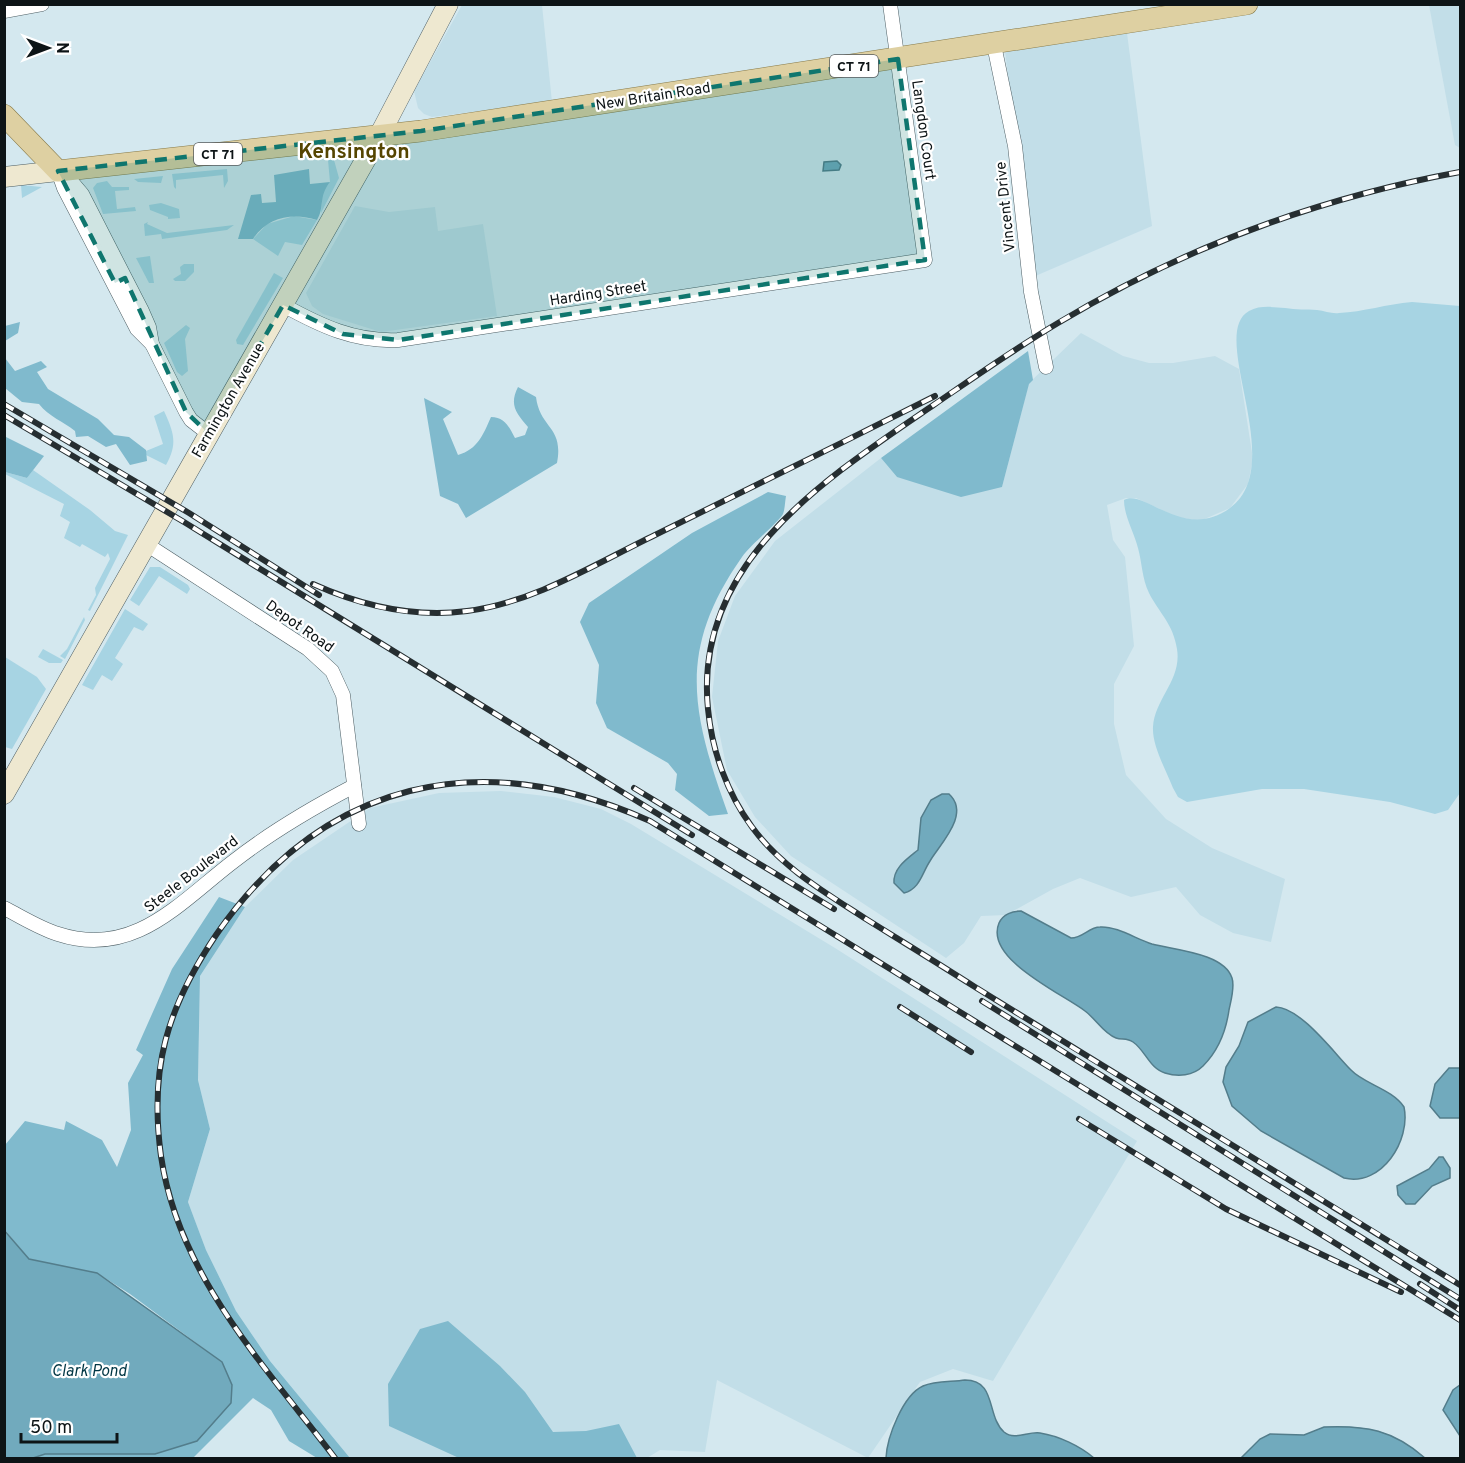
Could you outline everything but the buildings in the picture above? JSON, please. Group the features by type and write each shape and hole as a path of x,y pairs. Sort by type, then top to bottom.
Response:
{"main road":[{"name":"Farmington Avenue","path":"4,794 379,136 448,4"},
{"name":"New Britain Road","path":"58,171 379,136 994,45 1247,4"},
{"path":"4,115 58,171"},
{"path":"4,177 58,171"}],"street":[{"path":"4,11 42,4"},
{"name":"Langdon Court","path":"890,4 925,260"},
{"name":"Vincent Drive","path":"994,45 1014,140 1031,292 1046,366"},
{"path":"58,171 64,188 93,228 120,281 136,313 141,335 152,344 191,420 209,434"},
{"name":"Harding Street","path":"283,305 343,334 378,341 398,340 925,260"},
{"name":"Depot Road","path":"146,544 326,663 337,679 343,695 359,824"},
{"name":"Steele Boulevard","path":"4,908 45,929 67,937 98,940 132,933 167,916 252,847 302,815 354,786"}],"highlighted area":[{"path":"898,59 925,260 398,340 343,334 283,305 209,434 186,412 125,278 115,283 58,171 421,131"}],"shaded area":[{"path":"462,5 542,5 552,102 432,117 424,114 418,108 414,91"},
{"path":"1429,5 1460,5 1460,148 1455,145"},
{"path":"1127,33 1152,226 1033,277 1005,51"},
{"path":"328,160 334,160 339,178 321,213 322,192 330,182"},
{"path":"227,169 228,181 224,188 223,175 176,180 176,189 174,187 172,174"},
{"path":"309,169 310,184 330,182 324,192 317,220 299,216 281,218 266,226 253,239 238,239 251,195 261,194 262,203 276,202 274,175"},
{"path":"163,176 161,183 138,182 134,179"},
{"path":"107,181 112,187 129,187 129,190 115,191 117,209 135,207 136,211 103,214 93,188 97,183"},
{"path":"21,185 42,187 22,198"},
{"path":"161,203 179,209 180,218 168,219 150,210 149,205"},
{"path":"355,206 389,212 435,207 438,231 483,224 497,316 381,332 323,314 312,306 306,293"},
{"path":"294,216 317,220 302,245 285,242 278,256 253,239 267,224"},
{"path":"148,222 147,224 167,233 234,225 227,230 162,239 161,234 145,236 144,224"},
{"path":"150,256 154,283 149,283 136,258"},
{"path":"184,264 194,264 194,272 185,281 175,281 173,279 181,274 180,267"},
{"path":"274,273 283,278 243,345 237,344 236,340"},
{"path":"1412,302 1460,306 1460,793 1448,810 1435,814 1390,802 1304,789 1262,789 1187,802 1178,797 1173,788 1157,750 1153,734 1158,707 1176,670 1177,649 1169,625 1147,588 1124,500 1132,498 1182,517 1197,519 1213,517 1230,508 1246,488 1252,462 1251,433 1237,345 1239,324 1249,311 1271,307 1336,313"},
{"path":"20,322 18,333 5,341 5,326"},
{"path":"186,325 190,328 185,339 188,371 182,376 177,372 164,343"},
{"path":"1081,333 1123,356 1149,363 1173,363 1215,356 1239,369 1253,459 1248,484 1230,508 1200,521 1177,517 1136,498 1126,498 1107,505 1113,540 1125,557 1134,646 1114,684 1114,724 1126,775 1166,819 1212,848 1285,879 1271,942 1233,933 1200,915 1176,887 1131,897 1080,878 1053,889 1006,915 981,916 964,943 946,958 791,856 755,817 727,770 712,697 718,641 735,596 775,541 881,458 897,477 1002,487 1029,383"},
{"path":"1028,351 1033,380 1029,384 1002,487 961,497 897,477 881,458"},
{"path":"5,358 15,371 41,361 47,367 37,372 48,389 98,419 114,435 129,437 146,450 147,461 130,465 116,444 106,447 88,436 76,437 75,431 39,404 22,402 5,388"},
{"path":"518,387 536,397 538,408 557,442 557,463 466,518 458,504 440,496 424,398 452,412 443,419 458,455 475,445 491,417 503,421 515,438 525,435 528,427 517,413 514,404"},
{"path":"164,411 173,438 172,451 166,465 146,455 146,451 163,444 154,416"},
{"path":"4,436 44,456 27,478 5,472"},
{"path":"33,470 90,510 115,531 128,535 90,611 88,610 96,595 95,588 110,559 108,553 105,557 82,544 80,547 64,538 70,522 60,516 64,504 5,474 5,472 27,478"},
{"path":"768,492 786,496 783,514 746,552 721,591 707,623 699,653 697,683 699,713 706,744 728,814 709,816 675,790 677,774 668,763 607,728 596,703 599,665 580,622 589,603 692,533"},
{"path":"150,567 160,567 188,585 190,589 187,594 159,576 139,606 130,600"},
{"path":"125,609 148,624 143,631 134,627 115,658 123,664 112,681 102,675 93,690 82,685"},
{"path":"84,617 85,620 65,659 60,656 67,649"},
{"path":"43,649 63,660 61,663 49,663 38,657"},
{"path":"5,657 37,677 46,689 12,749 5,747"},
{"path":"501,791 554,797 601,809 631,824 835,948 1137,1141 993,1381 953,1369 920,1382 868,1458 717,1380 705,1452 660,1450 647,1458 350,1458 270,1361 236,1311 206,1250 188,1202 210,1129 198,1080 200,976 245,907 293,860 370,808 439,793"},
{"path":"219,897 245,907 200,976 198,1080 210,1129 188,1202 206,1250 236,1311 270,1361 350,1458 317,1458 289,1441 271,1410 253,1398 193,1458 33,1458 45,1454 155,1454 232,1385 222,1362 130,1294 97,1273 29,1259 5,1230 5,1145 25,1121 64,1130 66,1121 102,1140 117,1167 131,1130 128,1083 143,1055 136,1050 172,969"},
{"path":"448,1321 500,1366 525,1392 553,1432 586,1431 619,1424 637,1458 459,1458 389,1426 388,1384 420,1329"}],"water":[{"path":"837,161 841,165 839,170 823,171 824,162"},
{"path":"942,794 949,794 955,802 957,811 955,820 917,884 904,893 894,883 894,878 902,864 918,850 921,818 931,800"},
{"path":"1021,911 1071,938 1096,927 1106,927 1152,944 1197,954 1219,963 1232,978 1233,989 1223,1033 1208,1060 1195,1072 1185,1075 1160,1071 1151,1064 1133,1042 1112,1036 1085,1011 1028,974 1003,950 997,936 999,923 1003,917 1012,912"},
{"path":"1276,1007 1286,1009 1296,1015 1316,1032 1351,1070 1392,1096 1404,1107 1403,1133 1391,1158 1382,1168 1358,1179 1344,1178 1261,1131 1232,1106 1223,1082 1226,1067 1239,1046 1248,1022"},
{"path":"1449,1068 1460,1068 1460,1118 1440,1118 1430,1106 1435,1084"},
{"path":"1439,1157 1443,1157 1450,1168 1450,1178 1432,1186 1415,1204 1406,1204 1398,1195 1397,1186 1429,1169"},
{"name":"Clark Pond","path":"4,1230 29,1259 97,1273 222,1362 232,1385 231,1403 197,1441 155,1454 45,1454 33,1458 5,1458"},
{"path":"965,1380 975,1382 987,1392 998,1425 1008,1435 1040,1433 1054,1436 1076,1446 1094,1458 886,1458 889,1439 897,1418 916,1391 933,1383"},
{"path":"1460,1385 1460,1436 1443,1410 1453,1390"},
{"path":"1324,1427 1353,1427 1378,1431 1402,1441 1425,1458 1241,1458 1260,1439 1270,1434 1304,1435"}],"railway":[{"path":"1460,172 1407,183 1303,211 1203,249 1154,271 1105,296 1027,342 894,432 812,494 776,528 745,567 722,609 709,656 708,709 717,756 735,800 752,827 776,855 790,867 866,919 1460,1285"},
{"path":"313,584 369,604 427,613 467,611 516,600 587,570 935,396"},
{"path":"4,404 189,513 319,595"},
{"path":"4,415 184,522 692,835"},
{"path":"335,1458 228,1317 205,1280 186,1240 170,1199 161,1156 158,1124 160,1067 174,1014 185,988 216,935 259,882 305,841 356,810 410,791 466,783 526,785 587,798 650,821 1460,1320"},
{"path":"634,788 834,909"},
{"path":"982,1001 1460,1299"},
{"path":"900,1007 971,1052"},
{"path":"1079,1119 1226,1209 1401,1292"},
{"path":"1420,1284 1460,1310"}],"district":[{"name":"Kensington","path":"354,151"}]}
